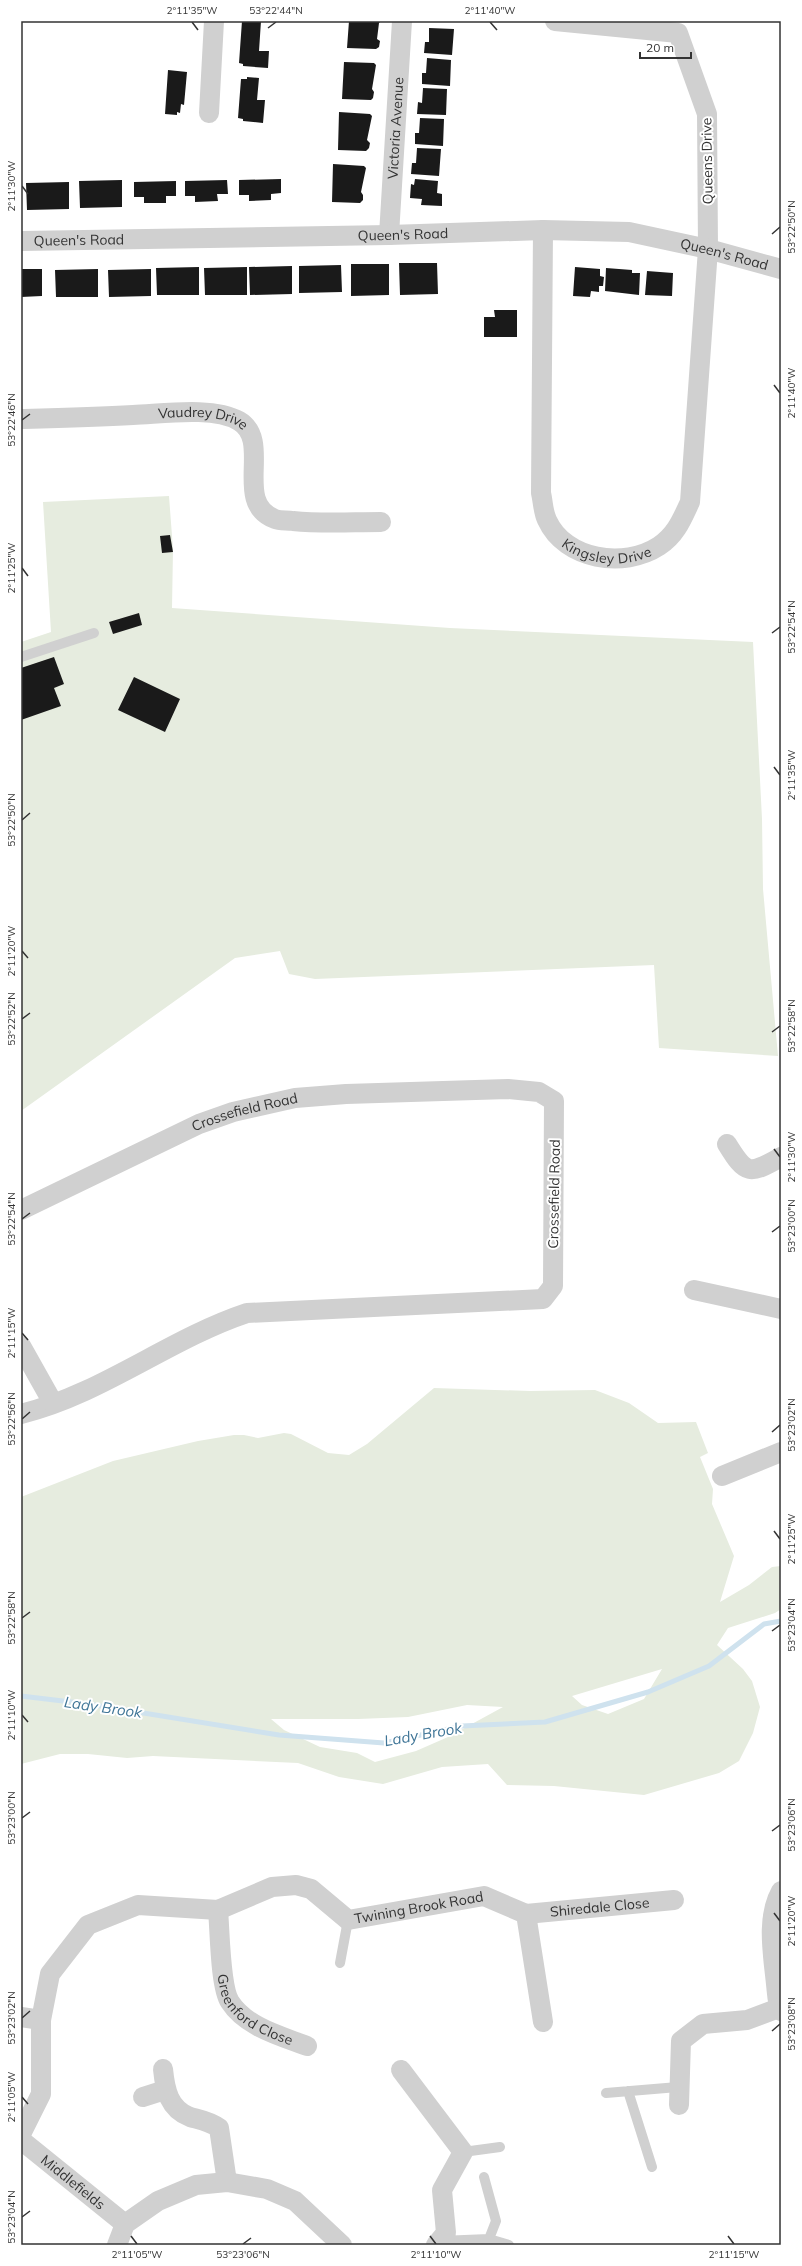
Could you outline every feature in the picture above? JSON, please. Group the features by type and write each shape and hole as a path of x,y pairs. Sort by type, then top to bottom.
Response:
{"street":[{"path":"209,113 214,21"},
{"name":"Victoria Avenue","path":"389,236 402,21"},
{"name":"Queens Drive","path":"555,21 678,33 707,114 708,249"},
{"name":"Queen's Road","path":"21,241 389,236 543,230 629,232 708,249 781,269"},
{"name":"Kingsley Drive","path":"543,230 541,493 547,520 562,541 583,553 607,559 636,556 659,546 679,528 690,502 708,249"},
{"name":"Vaudrey Drive","path":"21,419 190,413 221,414 240,421 251,435 254,461 252,488 260,509 270,516 275,519 310,522 381,522"},
{"name":"Crossefield Road","path":"21,1210 198,1124 233,1112 295,1098 346,1094 508,1089 539,1092 554,1101 553,1286 543,1299 247,1313 216,1324 108,1381 53,1404 21,1414"},
{"path":"727,1144 740,1165 752,1169 762,1167 781,1157"},
{"path":"694,1290 781,1309"},
{"path":"21,1346 53,1404"},
{"path":"722,1476 781,1452"},
{"name":"Twining Brook Road","path":"21,2134 41,2094 41,2020 50,1974 88,1925 138,1905 218,1910 272,1887 296,1885 311,1889 348,1920 484,1896 526,1914"},
{"path":"678,2096 681,2042 703,2024 747,2020 780,2010 777,1951 772,1919 776,1901 781,1891"},
{"name":"Shiredale Close","path":"526,1914 674,1900"},
{"name":"Greenford Close","path":"218,1910 225,1989 229,2002 244,2017 264,2029 307,2046"},
{"path":"526,1914 543,2022"},
{"path":"21,2017 41,2020"},
{"path":"163,2069 165,2090 179,2111 191,2117 209,2121 219,2128 228,2182"},
{"path":"401,2070 463,2152 442,2190 446,2233 438,2243"},
{"path":"143,2097 165,2090"},
{"name":"Middlefields","path":"21,2140 125,2224"},
{"path":"117,2245 125,2224 158,2201 196,2185 228,2182 267,2189 294,2202 342,2245"}],"lane":[{"path":"21,657 94,633"},
{"path":"340,1963 348,1920"},
{"path":"606,2093 628,2091 678,2096"},
{"path":"628,2091 652,2166"},
{"path":"463,2152 500,2147"},
{"path":"484,2178 496,2221 490,2239"},
{"path":"438,2243 490,2239 509,2245"}],"shaded area":[{"path":"169,496 173,549 172,608 450,628 753,642 762,819 763,889 778,1056 659,1048 654,965 315,979 289,974 280,951 235,958 21,1111 21,642 51,632 43,502"},
{"path":"434,1388 530,1391 595,1390 629,1403 658,1423 696,1422 708,1453 700,1457 713,1489 712,1504 734,1556 720,1602 749,1585 772,1567 781,1566 781,1609 775,1613 728,1628 717,1645 743,1669 752,1681 760,1707 753,1733 739,1761 719,1773 644,1795 554,1786 507,1785 488,1764 442,1767 383,1784 339,1777 298,1763 153,1756 127,1758 88,1754 60,1754 21,1764 21,1497 113,1461 198,1441 234,1435 244,1435 258,1438 284,1433 291,1434 328,1453 349,1455 367,1444","holes":["662,1669 644,1699 608,1714 582,1705 572,1696","467,1705 503,1707 448,1737 416,1751 375,1762 357,1753 320,1747 284,1730 271,1719 358,1719 408,1717"]}],"building":[{"path":"242,21 261,21 259,51 269,51 268,68 243,66 243,64 239,63"},
{"path":"349,21 381,21 379,23 377,39 380,41 379,47 376,49 347,48"},
{"path":"429,28 454,29 452,55 424,53 425,42 429,42"},
{"path":"427,58 451,60 450,86 422,84 422,73 426,73"},
{"path":"344,62 374,63 376,65 372,89 374,92 371,100 342,99"},
{"path":"168,70 187,72 184,105 181,104 180,113 177,112 177,115 165,114"},
{"path":"247,77 259,78 257,100 265,100 263,123 243,121 243,119 238,118 241,79 247,79"},
{"path":"423,88 447,89 446,115 417,114 418,102 422,103"},
{"path":"339,112 370,114 372,116 367,140 370,143 369,148 366,151 338,150"},
{"path":"420,118 444,119 443,146 415,144 415,133 419,133"},
{"path":"417,148 441,149 439,176 411,174 412,163 416,163"},
{"path":"333,164 364,166 366,168 361,192 363,195 363,200 360,203 332,202"},
{"path":"281,179 281,193 271,194 271,200 249,201 249,195 239,195 239,180"},
{"path":"415,179 438,181 437,193 442,194 442,206 421,205 422,199 410,198 411,184 414,185"},
{"path":"122,180 122,207 80,208 79,181"},
{"path":"227,180 228,194 217,194 218,201 195,202 195,196 185,196 185,181"},
{"path":"176,181 176,196 166,196 166,203 144,203 144,197 134,197 134,182"},
{"path":"69,182 69,209 27,210 26,183"},
{"path":"399,263 437,263 438,294 400,295"},
{"path":"351,264 389,264 389,295 351,296"},
{"path":"341,265 342,292 299,293 299,266"},
{"path":"292,266 292,294 250,295 249,267"},
{"path":"199,267 199,295 157,295 156,268"},
{"path":"247,267 247,295 205,295 204,268"},
{"path":"575,267 600,269 600,276 604,277 603,286 599,286 599,292 591,291 590,297 573,296"},
{"path":"606,268 632,270 632,273 640,273 639,295 605,291"},
{"path":"21,269 42,269 42,296 21,297"},
{"path":"98,269 98,297 56,297 55,270"},
{"path":"151,269 151,296 109,297 108,270"},
{"path":"647,271 673,273 672,296 645,295"},
{"path":"494,310 517,310 517,337 484,337 484,317 495,317"},
{"path":"170,535 173,552 162,553 160,536"},
{"path":"139,613 142,625 113,634 109,622"},
{"path":"54,657 64,684 54,688 61,706 21,720 21,668"},
{"path":"134,677 180,699 165,732 118,710"}],"waterway":[{"name":"Lady Brook","path":"21,1696 88,1704 279,1735 384,1743 462,1726 545,1722 648,1692 709,1666 764,1624 781,1621"}]}
